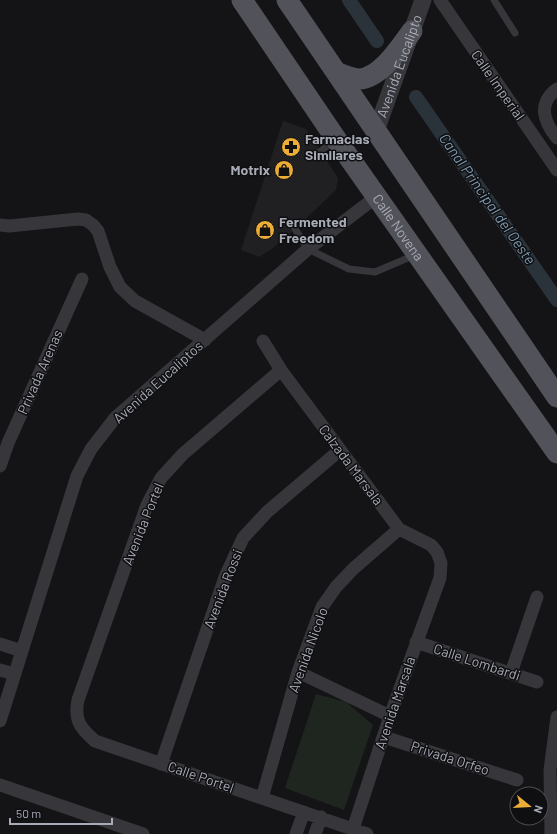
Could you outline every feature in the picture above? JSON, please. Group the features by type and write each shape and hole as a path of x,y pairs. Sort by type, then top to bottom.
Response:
{"main road":[{"name":"Calle Novena","path":"242,0 329,145 376,197 557,453"},
{"path":"287,0 338,73 557,398"},
{"path":"338,73 357,79 372,76 384,66 412,31"}],"street":[{"name":"Avenida Eucalipto","path":"376,131 423,0"},
{"name":"Calle Imperial","path":"440,0 557,170"},
{"path":"557,89 549,98 544,107 546,120 550,130 557,138"},
{"name":"Avenida Eucaliptos","path":"0,721 77,476 91,449 115,418 308,249 376,197"},
{"path":"0,225 9,226 78,219 86,220 93,224 98,232 110,267 120,287 135,301 205,340"},
{"name":"Privada Arenas","path":"0,466 4,442 82,279"},
{"name":"Calzada Marsala","path":"263,341 281,370 399,529 431,545 437,552 441,563 440,578"},
{"name":"Avenida Portel","path":"78,700 147,505 161,478 183,454 281,370"},
{"name":"Avenida Rossi","path":"161,764 225,577 243,538 267,512 340,450"},
{"name":"Avenida Nicolo","path":"262,798 298,672 322,607 336,587 352,570 399,529"},
{"name":"Avenida Marsala","path":"353,829 390,716 440,578"},
{"path":"511,673 538,597"},
{"name":"Calle Lombardi","path":"416,642 537,682"},
{"path":"0,644 22,651"},
{"path":"0,670 15,674"},
{"path":"298,672 390,716"},
{"name":"Calle Portel","path":"78,700 76,712 79,722 87,734 96,741 367,834"},
{"path":"551,834 550,770 557,717"},
{"name":"Privada Orfeo","path":"384,737 517,780"},
{"path":"0,785 143,834"},
{"path":"296,834 304,812"},
{"path":"315,834 321,817"}],"lane":[{"path":"494,0 515,32"},
{"path":"295,229 308,249 349,268 376,272 417,254"}],"shaded area":[{"path":"283,121 306,129 338,178 336,190 295,229 272,249 259,257 241,250"},
{"path":"316,694 346,702 373,725 344,810 285,788"}],"waterway":[{"name":"Canal Principal del Oeste","path":"349,0 377,41"},
{"name":"Canal Principal del Oeste","path":"416,97 557,300"}],"place":[{"name":"Farmacias Similares","path":"291,147"},
{"name":"Motrix","path":"284,170"},
{"name":"Fermented Freedom","path":"265,230"}]}
